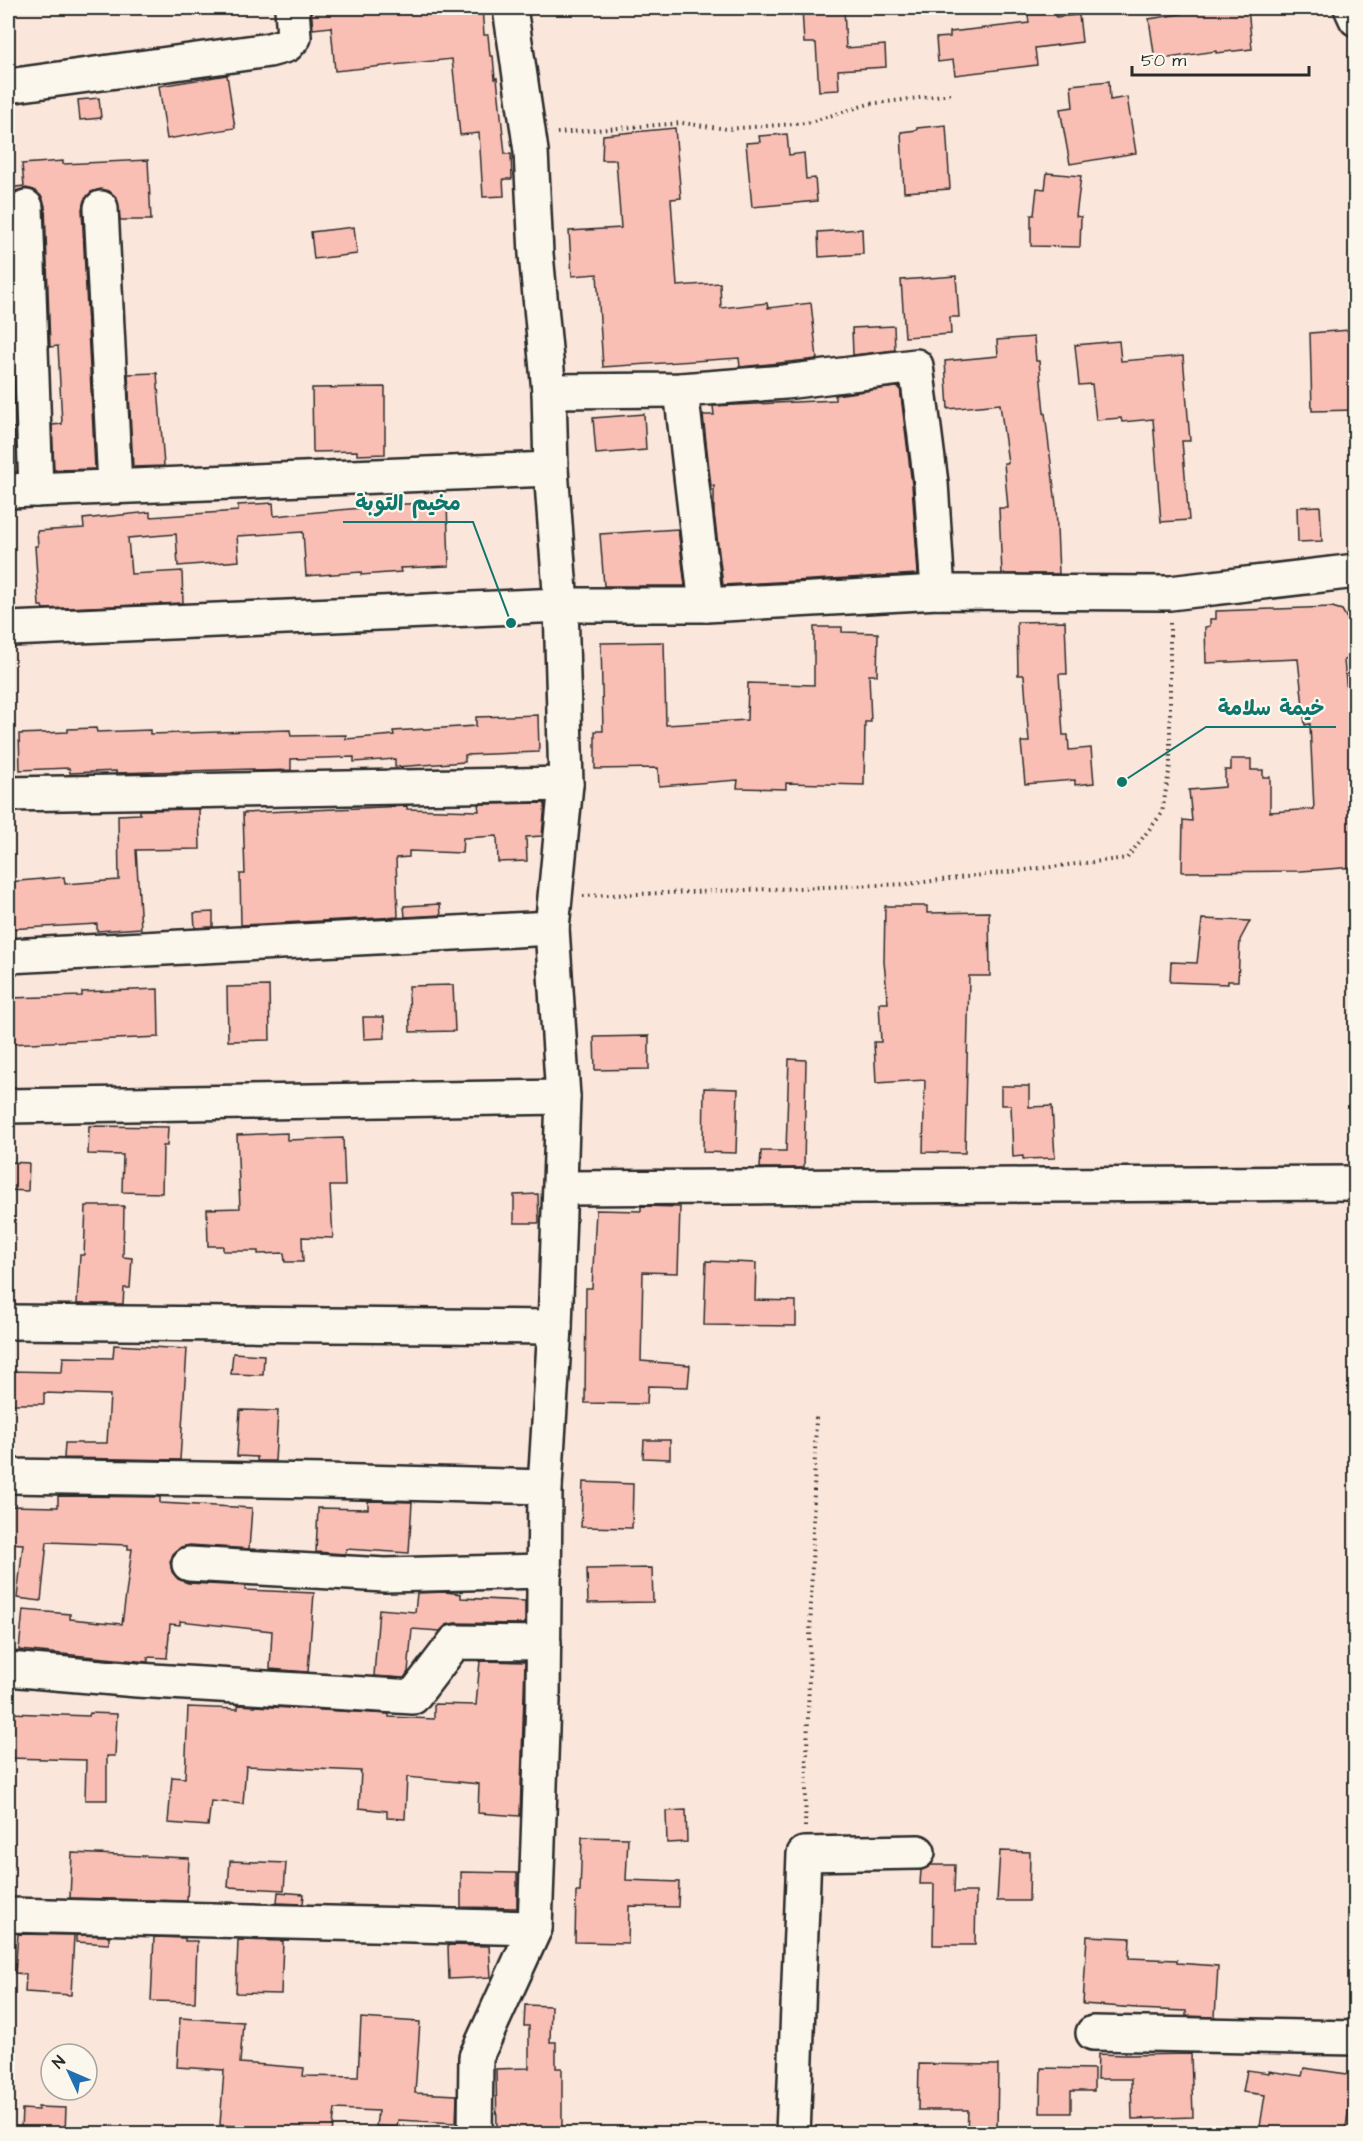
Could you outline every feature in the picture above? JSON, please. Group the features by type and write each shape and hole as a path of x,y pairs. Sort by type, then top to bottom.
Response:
{"street":[{"path":"8,86 269,50 287,45 294,37 292,8"},
{"path":"475,2133 476,2057 535,1928 544,1643 545,1487 555,1327 563,1097 554,912 566,784 561,605 551,469 549,391 536,254 529,136 512,8"},
{"path":"1351,8 1356,19"},
{"path":"26,207 22,490 551,469"},
{"path":"101,208 115,486"},
{"path":"549,391 681,390 785,382 916,366 931,483 938,592"},
{"path":"681,390 705,605"},
{"path":"10,629 561,605 705,605 938,592 1170,593 1356,572"},
{"path":"8,794 566,784"},
{"path":"8,956 554,912"},
{"path":"8,1106 563,1097"},
{"path":"561,1188 1356,1183"},
{"path":"8,1322 555,1327"},
{"path":"8,1476 545,1487"},
{"path":"189,1564 386,1575 544,1571"},
{"path":"8,1669 137,1680 413,1697 455,1642 544,1643"},
{"path":"793,2133 804,1854 918,1852"},
{"path":"8,1915 535,1928"},
{"path":"1093,2033 1356,2038"}],"path":[{"path":"529,136 682,123 727,129 807,123 869,104 952,94"},
{"path":"554,912 907,884 1127,858 1162,813 1170,766 1170,593"},
{"path":"804,1854 816,1416"}],"building":[{"path":"311,8 482,8 484,35 488,35 490,56 493,56 495,79 497,78 505,154 511,154 512,179 503,179 504,196 483,197 479,133 460,135 452,59 335,71 331,27 313,29"},
{"path":"802,8 844,8 846,48 885,45 886,67 838,70 839,90 819,91 816,43 804,43"},
{"path":"1027,8 1055,8 1056,17 1079,15 1082,42 1035,48 1037,65 955,75 953,60 938,62 936,38 950,37 950,32 1029,23"},
{"path":"1180,8 1248,8 1252,49 1216,53 1216,51 1155,60 1149,19 1181,14"},
{"path":"227,75 235,128 167,139 159,86"},
{"path":"1109,81 1110,100 1127,97 1136,153 1070,164 1060,109 1073,107 1071,85"},
{"path":"99,98 101,118 80,120 78,100"},
{"path":"946,125 950,189 904,192 901,132"},
{"path":"675,128 681,198 671,199 677,286 720,283 721,308 767,303 768,308 811,303 817,359 740,367 739,358 603,367 597,274 572,276 569,231 621,228 616,160 602,160 603,135"},
{"path":"787,134 789,155 804,153 806,179 815,178 817,201 752,207 746,143 760,142 759,136"},
{"path":"148,160 151,220 120,220 117,198 109,191 101,189 91,192 84,200 82,209 95,469 54,470 52,425 62,424 58,346 50,347 45,206 42,197 34,190 26,188 16,191 10,198 8,206 8,188 24,186 22,164"},
{"path":"1047,173 1081,176 1076,216 1081,217 1080,247 1031,246 1031,215 1034,215 1037,188 1045,189"},
{"path":"8,214 12,348 8,348"},
{"path":"354,227 357,254 314,259 311,232"},
{"path":"862,229 863,254 819,257 818,232"},
{"path":"956,276 959,317 950,317 951,334 905,337 901,280"},
{"path":"894,326 895,350 853,355 852,328"},
{"path":"1350,330 1356,337 1356,348 1351,354 1352,384 1356,389 1356,410 1312,411 1310,333"},
{"path":"1034,337 1036,361 1039,361 1056,505 1059,574 1002,574 999,508 1008,508 1004,463 1008,463 1000,404 948,409 945,361 998,356 997,340"},
{"path":"1119,341 1121,361 1183,356 1190,441 1182,441 1189,520 1161,522 1153,419 1122,422 1121,418 1096,420 1092,384 1079,385 1075,345"},
{"path":"157,373 164,466 133,467 128,374"},
{"path":"385,387 385,454 357,455 357,451 313,452 312,388"},
{"path":"900,388 912,485 918,574 723,585 714,513 714,486 711,486 703,415 714,415 713,406 835,400 835,395"},
{"path":"644,414 646,450 596,454 593,418"},
{"path":"8,428 15,428 17,472 8,472"},
{"path":"273,503 274,516 405,504 447,503 449,566 400,568 401,572 361,575 361,572 306,576 303,532 237,536 239,561 178,566 176,534 128,538 131,574 182,571 183,603 43,609 39,606 35,546 38,546 37,531 84,528 83,519 150,512 150,517 238,511 238,505"},
{"path":"1320,506 1322,541 1298,542 1297,507"},
{"path":"678,529 685,586 604,586 600,534"},
{"path":"1332,607 1342,610 1349,622 1353,659 1344,660 1351,737 1356,737 1356,867 1301,871 1182,872 1183,820 1192,821 1189,790 1225,787 1225,770 1231,770 1231,759 1251,759 1251,770 1263,770 1263,777 1270,777 1270,812 1314,809 1310,724 1305,725 1298,659 1206,663 1205,627 1210,626 1210,619 1216,619 1216,611"},
{"path":"1065,621 1067,674 1059,674 1063,735 1068,735 1069,750 1091,748 1094,783 1075,785 1075,780 1025,784 1021,742 1029,742 1024,675 1018,675 1017,622"},
{"path":"814,627 842,627 842,632 878,633 877,675 869,675 871,722 865,722 864,785 786,783 786,789 737,788 738,780 659,786 658,768 595,769 595,731 603,731 601,643 664,642 666,725 747,720 748,683 814,685"},
{"path":"538,715 539,752 465,755 465,762 395,767 395,759 354,762 354,757 291,759 291,770 70,773 69,768 20,770 19,734 68,732 68,729 96,728 97,732 150,730 150,734 290,730 291,736 346,735 346,739 394,735 393,731 476,726 476,717"},
{"path":"545,803 542,836 526,837 527,861 498,862 497,836 463,838 462,853 409,851 409,857 396,858 398,917 241,925 240,874 245,874 243,813 407,806 407,809 479,811 478,804"},
{"path":"199,809 200,849 136,850 141,928 97,931 97,924 8,929 8,882 64,877 65,884 119,880 118,815 140,814 140,810"},
{"path":"440,904 441,915 405,917 404,906"},
{"path":"885,906 927,906 927,913 989,912 990,976 969,976 965,1153 923,1152 925,1080 876,1083 874,1042 881,1042 879,1003 888,1003 884,962"},
{"path":"213,912 213,927 195,928 194,913"},
{"path":"1202,919 1250,921 1240,940 1238,981 1228,981 1228,984 1170,982 1171,962 1197,963"},
{"path":"453,985 455,1031 410,1032 409,986"},
{"path":"269,986 270,1040 228,1041 227,987"},
{"path":"158,989 159,1037 8,1044 8,998 82,996 82,992"},
{"path":"363,1017 384,1017 385,1038 364,1039"},
{"path":"649,1036 649,1069 595,1070 594,1037"},
{"path":"789,1059 806,1060 804,1168 760,1168 761,1151 786,1151"},
{"path":"1001,1086 1029,1086 1029,1107 1052,1106 1055,1158 1013,1157 1011,1105 1001,1105"},
{"path":"704,1088 738,1089 736,1153 703,1152"},
{"path":"89,1126 168,1127 167,1146 163,1146 162,1193 122,1192 123,1155 88,1154"},
{"path":"287,1133 287,1140 343,1138 345,1186 330,1186 333,1238 302,1237 303,1262 285,1262 284,1253 258,1254 258,1251 223,1251 223,1246 208,1246 207,1209 240,1208 237,1135"},
{"path":"8,1162 29,1163 28,1191 8,1190"},
{"path":"538,1194 539,1223 514,1223 514,1195"},
{"path":"86,1206 124,1206 123,1257 132,1258 130,1288 124,1288 123,1304 77,1304 80,1255 84,1255"},
{"path":"641,1206 680,1207 678,1273 643,1272 641,1361 690,1365 688,1387 648,1386 647,1404 585,1403 586,1288 592,1288 596,1210 641,1211"},
{"path":"706,1261 756,1263 755,1300 796,1301 796,1326 704,1325"},
{"path":"114,1345 187,1349 180,1460 64,1458 65,1443 107,1443 110,1395 44,1393 44,1404 8,1404 9,1371 62,1372 63,1357 113,1358"},
{"path":"233,1353 264,1355 263,1375 231,1374"},
{"path":"240,1410 278,1411 275,1461 257,1461 257,1457 237,1456"},
{"path":"644,1440 670,1440 670,1459 643,1458"},
{"path":"583,1482 633,1484 632,1528 581,1527"},
{"path":"58,1496 160,1497 160,1503 252,1508 249,1549 190,1545 181,1547 173,1554 170,1562 172,1572 178,1579 188,1583 246,1586 245,1590 314,1593 308,1672 270,1669 272,1631 180,1621 180,1625 170,1624 167,1658 148,1657 148,1662 19,1650 23,1610 70,1614 70,1619 122,1624 132,1549 128,1549 128,1545 47,1542 41,1601 17,1598 23,1544 8,1543 8,1506 58,1507"},
{"path":"368,1501 412,1502 409,1553 346,1549 345,1554 316,1552 318,1508 368,1509"},
{"path":"652,1568 653,1602 588,1603 587,1569"},
{"path":"417,1593 461,1594 461,1598 525,1601 525,1624 455,1623 446,1625 440,1631 412,1629 408,1672 404,1678 374,1676 379,1609 415,1612"},
{"path":"480,1661 525,1662 520,1816 478,1813 479,1784 407,1777 405,1819 387,1818 387,1811 359,1808 361,1771 246,1766 243,1804 211,1801 208,1826 168,1823 172,1777 185,1778 188,1707 238,1709 238,1705 434,1719 434,1704 476,1705"},
{"path":"10,1713 89,1716 90,1713 117,1714 115,1756 107,1756 107,1800 85,1800 86,1760 8,1758"},
{"path":"686,1810 687,1842 667,1843 666,1811"},
{"path":"582,1837 628,1838 626,1880 679,1882 678,1907 629,1906 628,1943 575,1942 576,1892 580,1892"},
{"path":"1000,1851 1030,1852 1029,1901 997,1901"},
{"path":"72,1853 189,1858 187,1901 70,1898"},
{"path":"230,1861 286,1863 284,1890 228,1887"},
{"path":"931,1865 955,1865 954,1892 976,1892 975,1945 933,1945 934,1884 920,1884 921,1870"},
{"path":"461,1872 517,1873 517,1908 461,1907"},
{"path":"278,1892 304,1894 303,1904 277,1903"},
{"path":"18,1934 74,1935 71,1995 25,1992 26,1974 15,1973"},
{"path":"76,1935 109,1936 109,1944 76,1942"},
{"path":"1087,1936 1130,1938 1129,1958 1177,1960 1177,1963 1218,1966 1215,2017 1186,2016 1186,2011 1083,2004"},
{"path":"154,1937 185,1938 185,1941 197,1941 195,2002 151,2001"},
{"path":"238,1940 283,1941 281,1994 236,1993"},
{"path":"448,1945 489,1946 491,1977 449,1979"},
{"path":"525,2005 551,2006 550,2042 556,2042 556,2068 562,2068 562,2133 497,2133 496,2069 529,2068 529,2026 524,2026"},
{"path":"180,2018 243,2022 240,2063 304,2068 303,2076 358,2077 361,2018 420,2022 415,2093 457,2095 456,2123 398,2120 397,2127 376,2126 378,2111 335,2109 332,2133 294,2133 294,2130 220,2125 224,2070 177,2067"},
{"path":"1098,2054 1191,2054 1193,2117 1132,2119 1131,2079 1097,2079"},
{"path":"919,2064 998,2065 997,2133 967,2133 968,2110 918,2110"},
{"path":"1041,2068 1094,2069 1094,2091 1071,2091 1071,2113 1040,2113"},
{"path":"1304,2068 1354,2075 1345,2133 1259,2133 1265,2095 1243,2092 1247,2070 1302,2076"},
{"path":"38,2107 66,2108 65,2132 21,2130 22,2109 38,2110"}],"place":[{"name":"مخيم التوبة","path":"511,623"},
{"name":"خيمة سلامة","path":"1122,782"}]}
